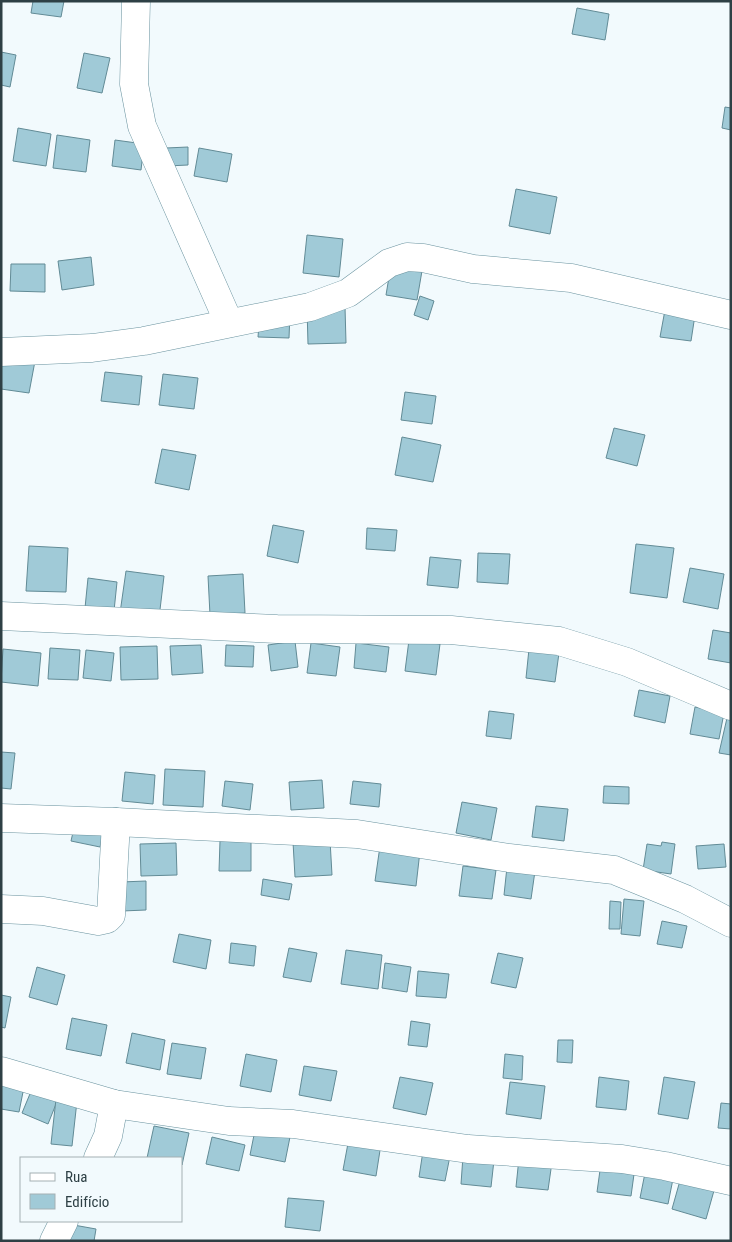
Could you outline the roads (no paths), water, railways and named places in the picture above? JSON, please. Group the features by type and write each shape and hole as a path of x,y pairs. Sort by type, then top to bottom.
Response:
{"street":[{"path":"136,1 134,84 142,126 229,322"},
{"path":"1,352 92,348 144,341 229,322 310,307 348,293 389,263 407,257 423,258 473,269 571,278 731,315"},
{"path":"1,616 277,629 451,630 559,640 627,662 731,706"},
{"path":"1,818 357,834 509,858 614,870 685,899 731,923"},
{"path":"1,909 43,911 98,921 106,920 111,914 116,822"},
{"path":"1,1071 114,1104 228,1120 293,1124 468,1149 622,1159 665,1166 731,1181"},
{"path":"98,1157 108,1136 114,1104"},
{"path":"54,1241 64,1222"}]}
